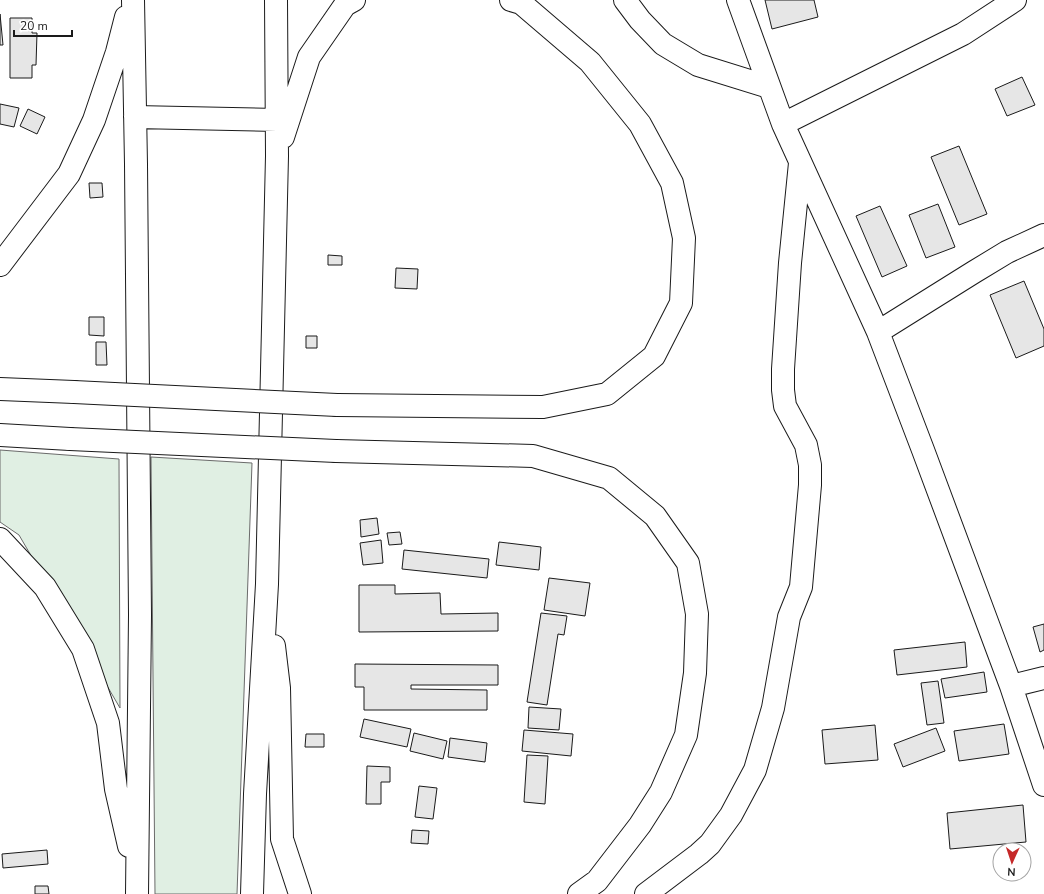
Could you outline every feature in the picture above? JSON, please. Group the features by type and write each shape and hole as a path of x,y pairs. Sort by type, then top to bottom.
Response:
{"main road":[{"path":"0,265 69,174 94,120 117,52 130,0"},
{"path":"133,0 136,117 140,615 137,889"},
{"path":"252,894 255,794 267,584 277,156 276,0"},
{"path":"277,156 309,57 345,5 354,0"},
{"path":"0,389 337,405 543,406 608,394 654,356 681,303 684,238 672,183 640,124 590,62 521,3 511,0"},
{"path":"625,0 640,20 663,44 698,65 769,87"},
{"path":"738,0 782,124 878,332 1011,686 1044,785"},
{"path":"782,124 963,34 1015,0"},
{"path":"136,117 277,120"},
{"path":"646,894 710,844 731,815 755,770 773,708 789,616 801,587 810,484 809,454 806,445 785,406 783,390 790,263 800,161"},
{"path":"878,332 1007,252 1044,235"},
{"path":"0,435 336,451 533,456 609,478 656,516 688,563 697,614 696,673 686,735 661,792 640,825 597,881 579,894"},
{"path":"0,539 46,587 83,649 108,723 116,789 137,889"},
{"path":"267,584 279,688 282,838 300,894"},
{"path":"1011,686 1044,678"}],"green space":[{"path":"0,450 119,459 120,708 19,535 0,522"},
{"path":"151,457 252,463 237,894 155,894"}],"building":[{"path":"765,0 814,0 818,17 772,29"},
{"path":"0,14 3,45 0,45"},
{"path":"10,18 32,18 32,33 37,33 36,65 32,65 32,78 10,78"},
{"path":"1022,77 1035,105 1007,116 995,89"},
{"path":"0,104 19,108 14,127 0,124"},
{"path":"28,109 45,117 37,134 20,126"},
{"path":"959,146 987,214 959,225 931,157"},
{"path":"89,183 102,183 103,197 90,198"},
{"path":"938,204 955,247 926,258 909,215"},
{"path":"880,206 907,266 882,277 856,216"},
{"path":"328,255 342,256 342,265 328,265"},
{"path":"396,268 418,269 417,289 395,288"},
{"path":"1024,281 1044,329 1044,346 1016,358 990,295"},
{"path":"89,317 104,317 104,336 89,335"},
{"path":"306,336 317,336 317,348 306,348"},
{"path":"96,342 106,342 107,365 96,365"},
{"path":"377,518 379,534 361,537 360,520"},
{"path":"400,532 402,544 389,545 387,533"},
{"path":"381,540 383,563 363,565 360,543"},
{"path":"499,542 541,547 539,570 496,565"},
{"path":"404,550 489,559 487,578 402,569"},
{"path":"549,578 590,583 585,616 544,610"},
{"path":"359,585 395,585 395,594 440,593 441,614 498,613 498,631 359,632"},
{"path":"541,613 567,616 564,635 558,634 547,705 527,702"},
{"path":"1044,624 1044,650 1040,652 1033,627"},
{"path":"965,642 967,667 897,675 894,650"},
{"path":"355,664 498,665 498,685 411,685 411,689 487,690 487,710 364,710 364,687 355,687"},
{"path":"984,672 987,692 945,698 941,679"},
{"path":"938,681 944,723 927,725 921,683"},
{"path":"529,707 561,709 559,730 528,728"},
{"path":"364,719 411,729 407,747 360,737"},
{"path":"1004,724 1009,754 959,761 954,731"},
{"path":"875,725 878,760 825,764 822,730"},
{"path":"936,728 945,751 903,767 894,744"},
{"path":"524,730 573,734 571,756 522,751"},
{"path":"414,733 447,741 443,759 410,751"},
{"path":"306,734 324,734 324,747 305,747"},
{"path":"450,738 487,743 485,762 448,757"},
{"path":"527,755 548,756 545,804 524,802"},
{"path":"367,766 390,767 390,782 381,782 381,804 366,804"},
{"path":"419,786 437,788 433,819 415,817"},
{"path":"1023,805 1026,842 992,842 992,845 950,849 947,813"},
{"path":"412,830 429,831 428,844 411,843"},
{"path":"47,850 48,864 3,868 2,854"},
{"path":"35,886 48,886 49,894 35,894"}]}
